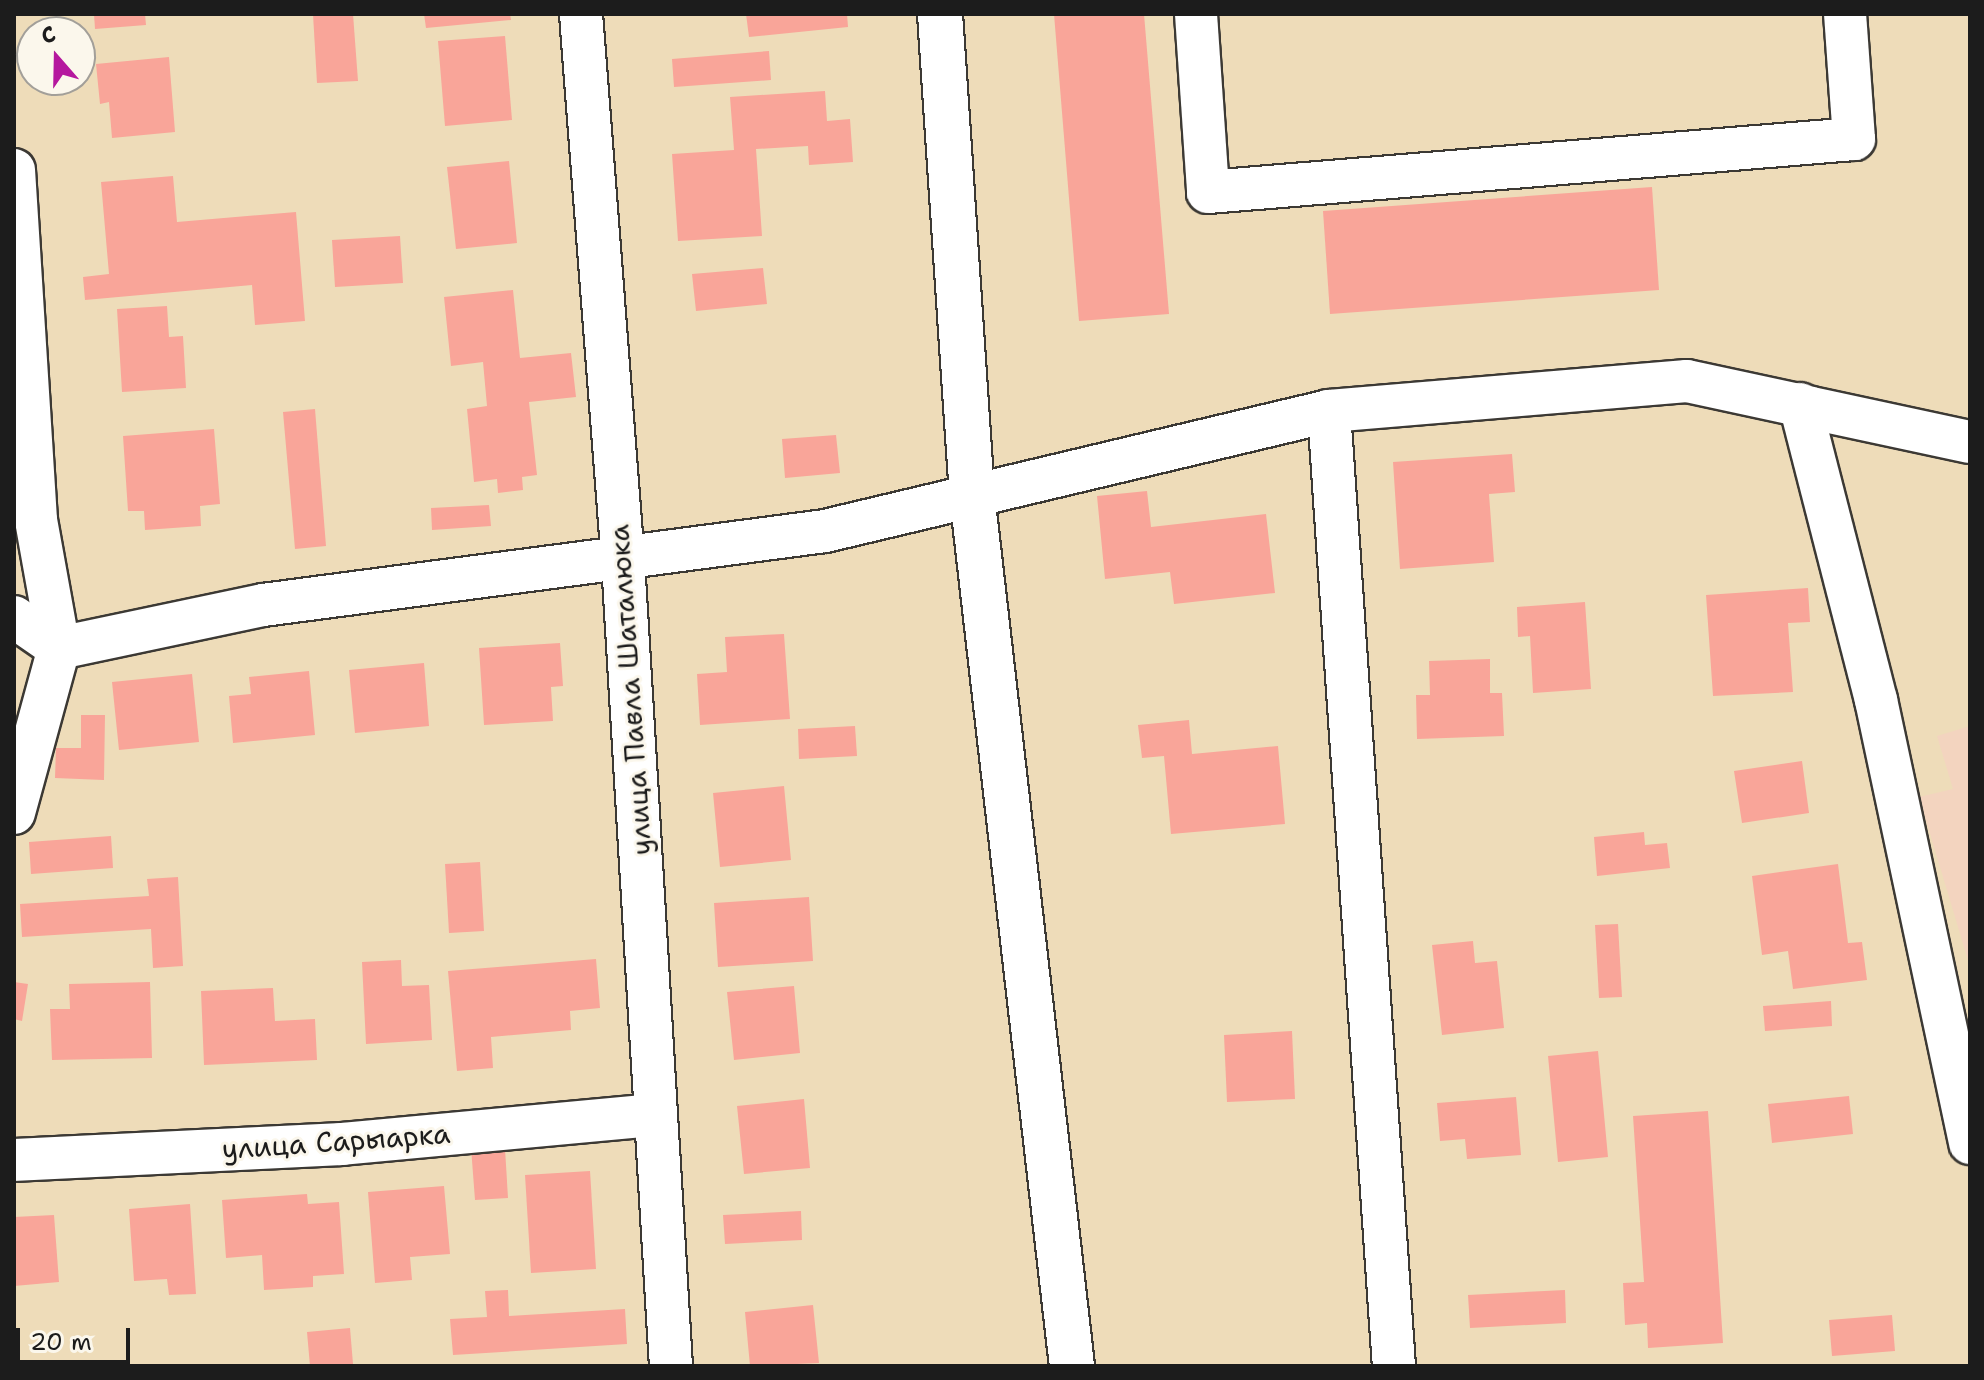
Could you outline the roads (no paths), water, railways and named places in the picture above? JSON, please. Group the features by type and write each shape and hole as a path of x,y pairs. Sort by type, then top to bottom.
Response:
{"street":[{"name":"улица Павла Шаталюка","path":"581,14 623,561 671,1366"},
{"path":"940,14 972,495 1072,1366"},
{"path":"1196,14 1208,192 1854,139 1845,14"},
{"path":"14,170 36,520 59,648 14,813"},
{"path":"14,617 59,648 263,605 623,561 825,531 1329,411 1687,381 1970,442"},
{"path":"1800,404 1876,700 1970,1143"},
{"path":"1329,411 1394,1366"},
{"name":"улица Сарыарка","path":"14,1160 342,1144 656,1115"}]}
